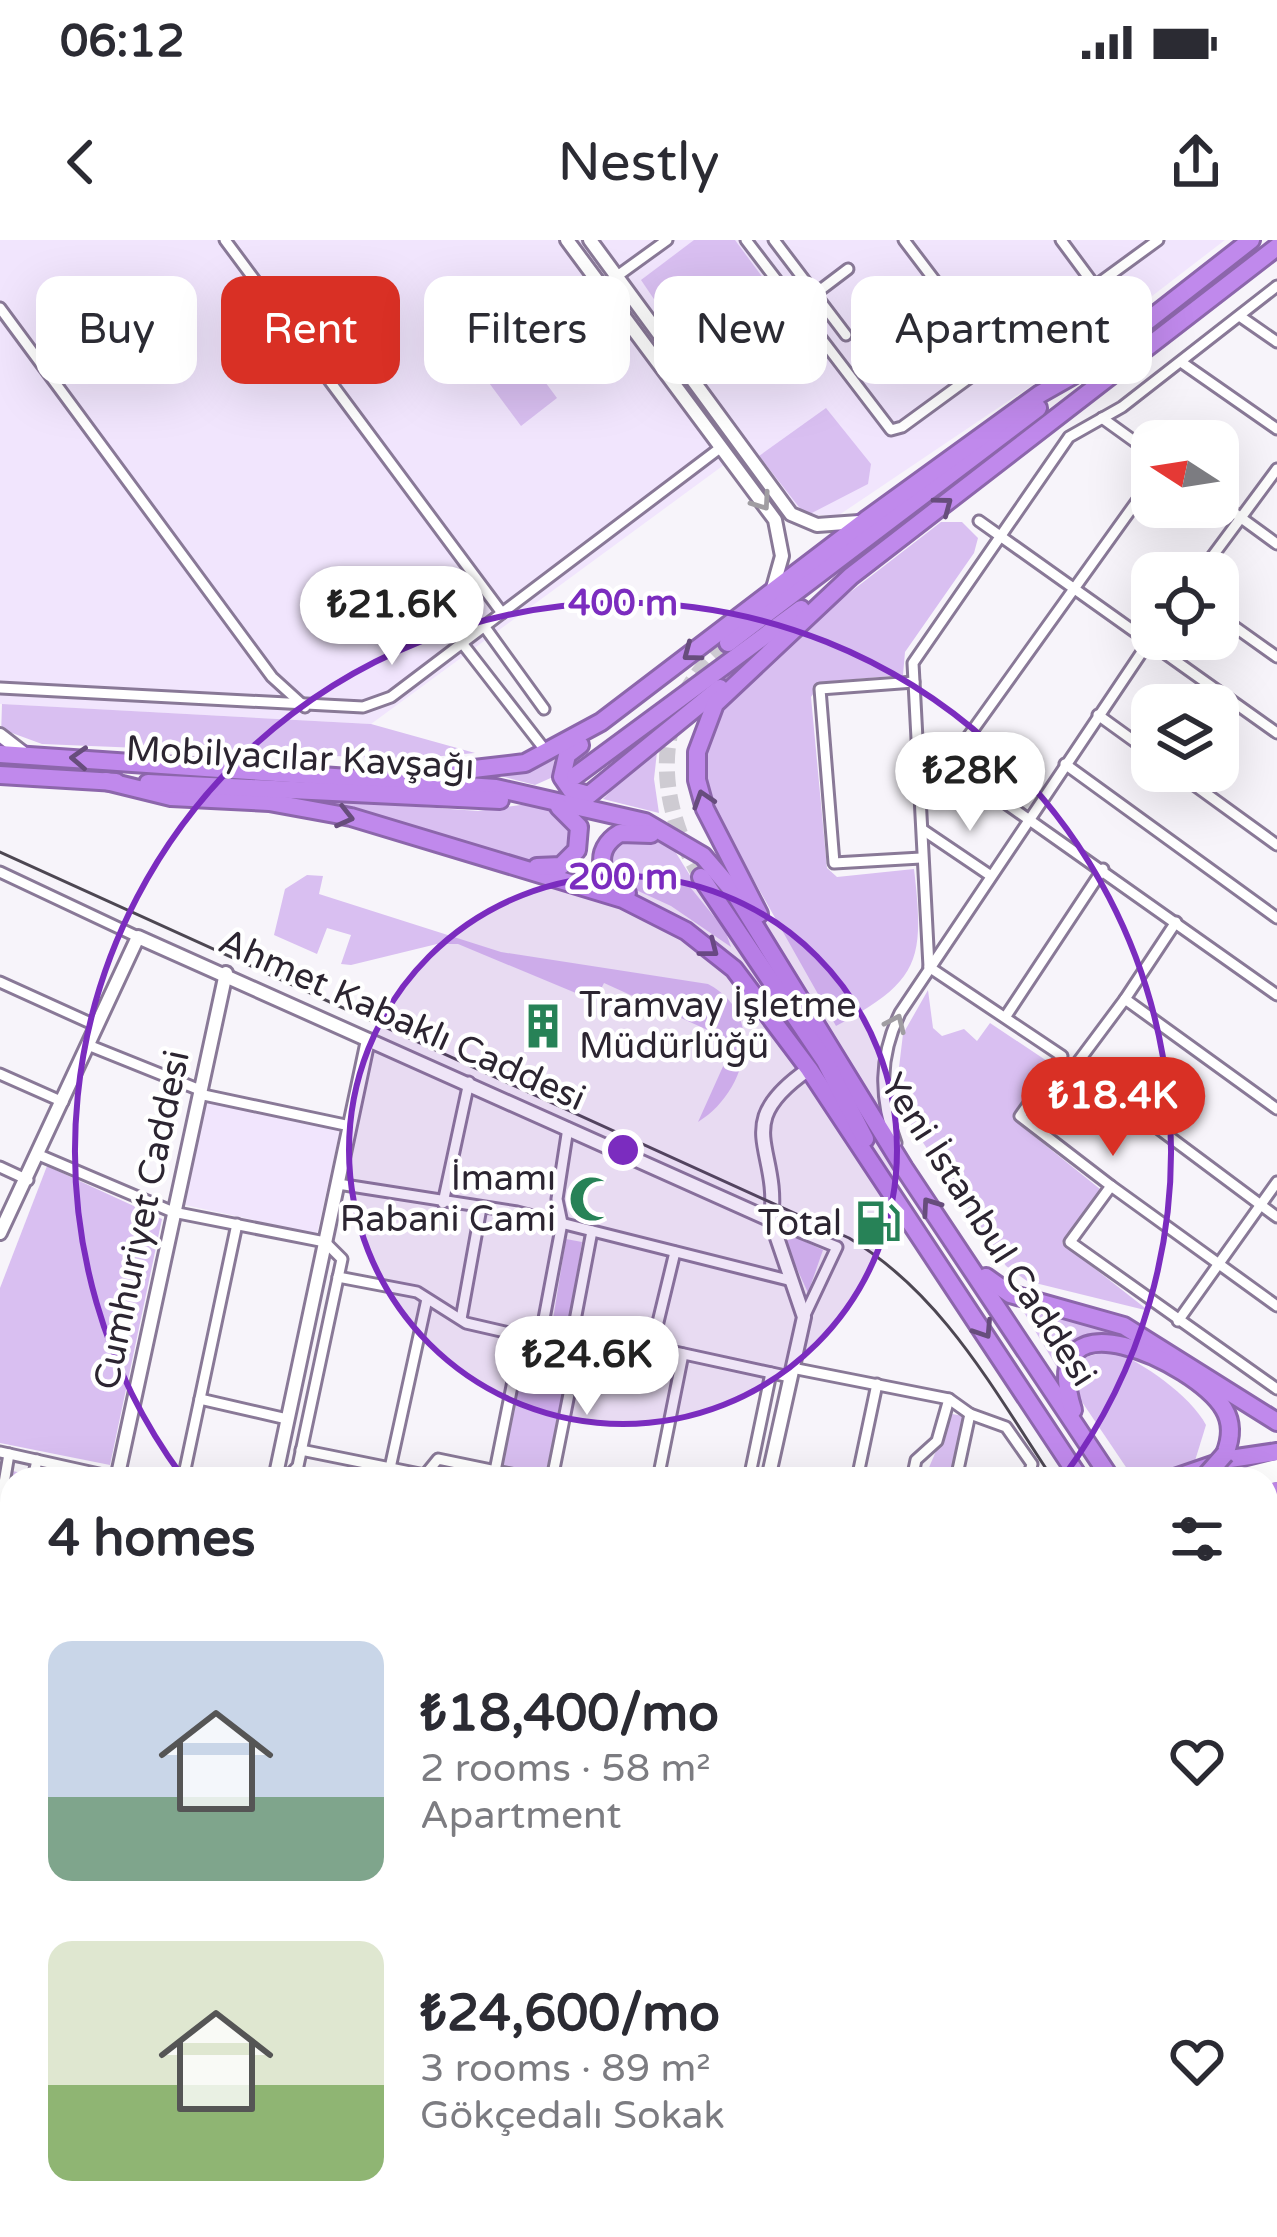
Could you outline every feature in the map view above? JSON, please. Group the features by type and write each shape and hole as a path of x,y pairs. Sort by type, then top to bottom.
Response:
{"highway":[{"path":"1152,318 1251,240"},
{"path":"575,776 851,576 1277,247"},
{"name":"Mobilyacılar Kavşağı","path":"363,776 478,772 549,754 601,722 866,520 1058,384"},
{"path":"728,643 1067,384"},
{"path":"812,1016 705,809 697,780 697,752 715,704 851,576"},
{"path":"601,722 567,755 562,767 566,784 579,794 601,790 632,755 767,652"},
{"path":"0,754 363,776"},
{"path":"0,775 106,781"},
{"name":"Mobilyacılar Kavşağı","path":"363,776 645,822 703,856 734,892 812,1016"},
{"name":"Mobilyacılar Kavşağı","path":"106,781 507,796"},
{"name":"Mobilyacılar Kavşağı","path":"106,781 171,797 307,808 623,898 666,919 734,969 809,1069 835,1113 875,1161"},
{"path":"483,857 545,869 569,862 577,850 579,827 572,814 507,796"},
{"path":"666,919 646,902 610,885 602,872 604,850 609,839 631,830 686,845"},
{"path":"701,877 825,1061 875,1161"},
{"name":"Yeni İstanbul Caddesi","path":"812,1016 904,1168 1103,1467"},
{"name":"Yeni İstanbul Caddesi","path":"875,1161 1072,1467"},
{"path":"968,1260 1010,1294 1124,1326 1277,1422"},
{"path":"1081,1434 1067,1393 1069,1366 1093,1344 1121,1341 1216,1400 1230,1422 1226,1454 1214,1467"},
{"path":"1208,1467 1277,1452"}],"street":[{"path":"224,240 502,613"},
{"path":"567,240 594,276"},
{"path":"590,240 617,276"},
{"path":"619,276 667,240"},
{"path":"746,240 851,378"},
{"path":"774,240 801,276"},
{"path":"904,240 931,276"},
{"path":"1061,240 1088,276"},
{"path":"1109,276 1158,240"},
{"path":"827,285 848,268"},
{"path":"929,967 913,663 1070,437 1181,362 1277,286"},
{"path":"630,293 791,514 817,525 866,520"},
{"path":"0,308 272,677 305,707"},
{"path":"827,309 846,334"},
{"path":"1241,317 1277,342"},
{"path":"630,325 775,520 782,556 771,592"},
{"path":"1181,362 1277,429"},
{"path":"856,384 891,430 902,428 962,384"},
{"path":"1102,418 1131,439"},
{"path":"0,688 363,707 391,697 720,448"},
{"path":"1216,552 1277,469"},
{"path":"922,801 1131,510"},
{"path":"1241,518 1277,544"},
{"path":"979,521 1131,624"},
{"path":"484,626 544,709"},
{"path":"1239,630 1277,657"},
{"path":"462,643 549,754"},
{"path":"904,1168 884,1109 884,1056 900,1013 1136,660"},
{"path":"1180,660 1277,733"},
{"path":"914,682 820,688 834,863 921,858"},
{"path":"1098,715 1131,739"},
{"path":"0,735 28,755"},
{"path":"918,742 1030,816 1277,995"},
{"path":"1065,764 1277,918"},
{"path":"1204,792 1277,845"},
{"path":"923,830 991,876"},
{"path":"1006,1016 1103,869"},
{"path":"0,872 138,937 0,1234"},
{"path":"1076,1066 1176,922"},
{"name":"Ahmet Kabaklı Caddesi","path":"138,937 771,1220"},
{"path":"929,967 1076,1066 1277,1217"},
{"name":"Cumhuriyet Caddesi","path":"119,1467 226,974"},
{"path":"0,982 97,1026"},
{"path":"1125,998 1277,1108"},
{"path":"277,1467 368,1040"},
{"path":"88,1045 200,1092 350,1126"},
{"path":"1062,1056 1020,1116 1277,1306"},
{"path":"804,1317 771,1220 761,1125 774,1096 809,1069"},
{"path":"0,1074 63,1102"},
{"path":"443,1203 469,1082"},
{"path":"540,1340 562,1223 557,1198 568,1128"},
{"path":"39,1155 173,1212 326,1242 342,1259 301,1450 292,1467"},
{"path":"0,1168 28,1180"},
{"path":"1178,1321 1277,1182"},
{"path":"338,1184 562,1223 792,1281"},
{"path":"1111,1186 1070,1242 1277,1389"},
{"path":"460,1319 482,1208"},
{"path":"771,1220 837,1247 804,1317 771,1467"},
{"path":"186,1467 236,1224"},
{"path":"554,1467 592,1231"},
{"path":"338,1277 427,1299 460,1319 648,1365 675,1252"},
{"path":"390,1467 427,1299"},
{"path":"496,1467 521,1336"},
{"path":"652,1347 771,1373 877,1384 949,1399 970,1414 1006,1427 1030,1467"},
{"path":"660,1467 683,1354"},
{"path":"751,1467 771,1373"},
{"path":"860,1467 877,1384"},
{"path":"200,1399 287,1419"},
{"path":"915,1467 937,1441 949,1399"},
{"path":"959,1467 970,1414"},
{"path":"301,1450 385,1467"},
{"path":"5,1453 68,1467"},
{"path":"432,1467 438,1459 476,1467"},
{"path":"36,1467 37,1460"}],"shaded area":[{"path":"0,240 1225,240 1152,296 1152,276 851,276 851,384 1034,384 839,515 802,515 747,448 371,724 0,704"},
{"path":"694,240 735,240 762,276 654,276 654,299 641,280"},
{"path":"490,384 547,384 557,398 521,426"},
{"path":"826,408 871,464 868,484 806,516 759,456"},
{"path":"941,522 962,522 978,538 974,553 905,652 903,675 822,682 811,697 827,868 837,877 914,869 917,901 916,948 910,966 885,996 836,1026 726,831 707,786 705,753 723,708 840,600"},
{"path":"2,704 371,724 475,753 409,759 42,744 12,733 1,736"},
{"path":"658,743 654,779 659,813 603,799"},
{"path":"554,760 553,777 535,785 497,775"},
{"path":"300,798 478,811 534,803 553,811 573,831 567,855 543,864"},
{"path":"646,838 673,848 694,882 690,887 725,930 731,947 671,906 612,879 608,851 616,841"},
{"path":"307,875 323,876 319,894 501,952 708,984 727,998 744,1033 744,1053 729,1092 698,1122 734,1042 604,983 595,1001 458,944 437,944 351,965 341,964 351,935 327,928 317,954 274,935 285,889"},
{"path":"928,990 933,1028 942,1036 964,1029 977,1041 990,1023 1050,1063 1014,1120 1100,1189 1062,1243 1149,1311 1027,1281 1006,1266 895,1101 903,1034"},
{"path":"206,1100 340,1130 317,1234 185,1205"},
{"path":"47,1166 162,1219 110,1465 0,1443 0,1288"},
{"path":"793,1236 823,1250 808,1293 785,1242"},
{"path":"566,1239 582,1242 566,1341 550,1338"},
{"path":"1019,1304 1117,1331 1085,1338 1061,1374"},
{"path":"523,1347 571,1356 547,1467 500,1467"},
{"path":"1111,1350 1164,1381 1189,1402 1206,1425 1194,1464 1126,1467 1078,1396 1075,1376 1086,1357"},
{"path":"952,1414 964,1416 953,1467 929,1467"}],"tunnel":[{"path":"701,877 674,815 667,754 684,695 702,668 728,643"}],"tram line":[{"path":"0,852 849,1238 882,1261 939,1316 1045,1467"}],"place":[{"name":"Tramvay İşletme Müdürlüğü","path":"543,1026"},
{"name":"İmamı Rabani Cami","path":"592,1199"},
{"name":"Total","path":"878,1223"}]}
